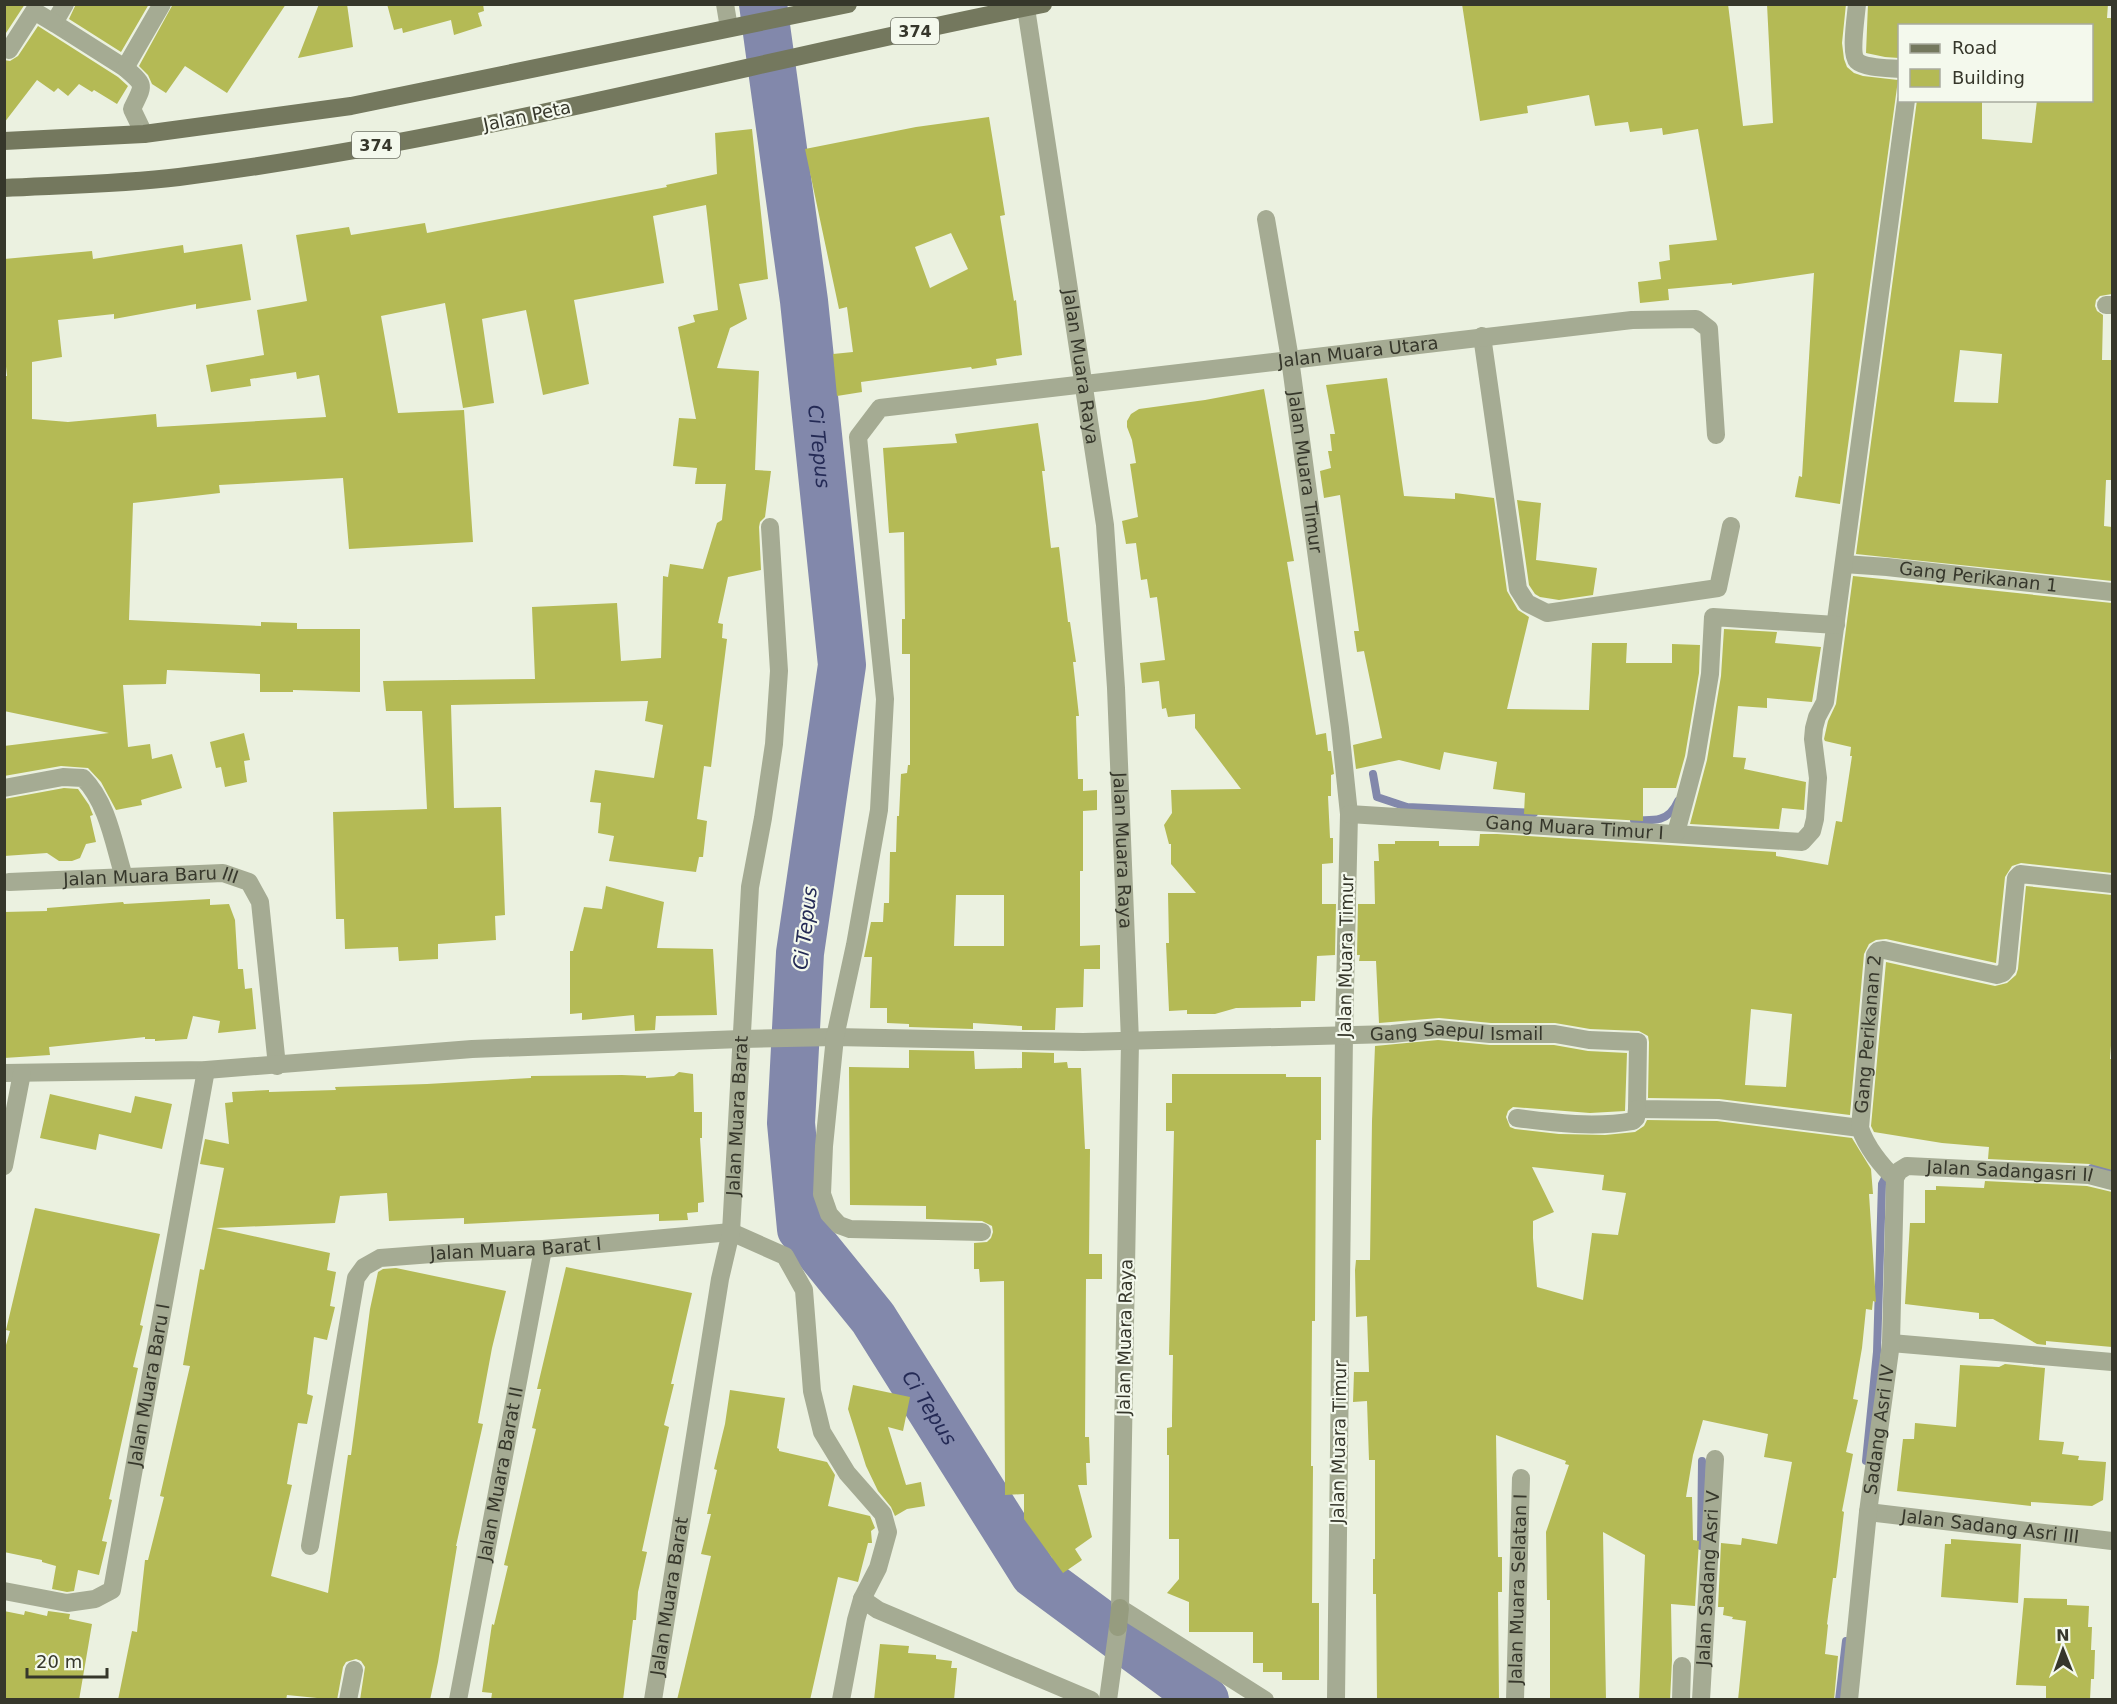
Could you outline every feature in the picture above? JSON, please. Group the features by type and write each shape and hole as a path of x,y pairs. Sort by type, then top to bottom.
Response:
{"main road":[{"name":"374","path":"4,141 144,134 351,106 732,27 779,14 848,4"},
{"name":"Jalan Peta","path":"4,188 177,177 334,153 530,116 1034,6"}],"street":[{"path":"54,23 65,4"},
{"path":"125,68 162,4"},
{"path":"725,4 732,27"},
{"path":"1857,4 1853,54 1857,62 1898,69"},
{"name":"Jalan Muara Raya","path":"1034,6 1105,525 1116,688 1130,1041 1120,1608 1108,1700"},
{"path":"4,48 9,50 34,11 54,23 125,68 140,81 142,88 132,108 144,134"},
{"path":"1676,833 1695,758 1710,674 1713,617 1836,625 1906,102"},
{"name":"Jalan Muara Timur","path":"1266,219 1290,359 1340,728 1348,814 1336,1700"},
{"name":"Jalan Muara Utara","path":"835,1037 855,945 879,810 884,745 885,699 858,437 880,408 1482,336 1632,320 1696,319 1709,329 1716,435"},
{"path":"1482,336 1518,589 1527,603 1547,613 1718,588 1731,526"},
{"name":"Jalan Muara Barat","path":"653,1700 718,1290 731,1232 750,887 774,744 779,670 770,527"},
{"name":"Gang Perikanan 1","path":"1844,564 2112,592"},
{"name":"Gang Muara Timur I","path":"1348,814 1802,842 1812,831 1815,819 1818,778 1813,739 1814,728 1816,717 1825,702 1836,625"},
{"path":"4,788 63,777 84,778 103,808 124,877"},
{"name":"Jalan Muara Baru III","path":"9,882 223,873 249,882 260,902 277,1066"},
{"name":"Gang Perikanan 2","path":"1895,1172 1871,1149 1860,1128 1875,955 1878,951 1884,950 1997,975 2003,974 2007,968 2020,874 2112,884"},
{"name":"Gang Saepul Ismail","path":"13,1073 206,1070 472,1049 766,1038 835,1037 1083,1042 1392,1034 1438,1029 1490,1034 1555,1034 1589,1040 1638,1042 1637,1109"},
{"path":"835,1037 829,1084 822,1194 829,1214 839,1225 850,1229 982,1232"},
{"name":"Jalan Muara Baru I","path":"4,1591 67,1603 95,1599 112,1590 206,1070"},
{"path":"4,1166 13,1073"},
{"path":"1517,1118 1545,1122 1606,1124 1633,1121 1636,1118 1637,1109 1718,1110 1860,1128"},
{"name":"Jalan Sadangasri II","path":"1895,1172 2089,1175 2112,1181"},
{"name":"Sadang Asri IV","path":"1850,1700 1868,1512 1891,1343 1895,1172"},
{"path":"731,1232 785,1256 804,1290 812,1391 822,1432 847,1473 883,1515 888,1532 878,1568 862,1599 856,1620 841,1700"},
{"name":"Jalan Muara Barat I","path":"310,1546 356,1278 364,1267 380,1258 543,1249 731,1232"},
{"name":"Jalan Muara Barat II","path":"458,1700 543,1249"},
{"path":"1891,1343 2112,1362"},
{"name":"Jalan Sadang Asri V","path":"1701,1700 1715,1459"},
{"name":"Jalan Muara Selatan I","path":"1515,1700 1521,1478"},
{"name":"Jalan Sadang Asri III","path":"1868,1512 2112,1541"},
{"path":"862,1599 878,1610 1091,1700"},
{"path":"1120,1608 1265,1700"},
{"path":"1681,1700 1682,1666"},
{"path":"348,1700 354,1670"}],"building":[{"path":"4,4 25,4 4,36"},
{"path":"76,4 149,4 121,52 69,19"},
{"path":"173,4 286,4 227,93 185,66 166,93 152,84 148,75 139,66"},
{"path":"319,4 347,4 353,47 298,58"},
{"path":"387,4 483,4 484,11 478,13 482,26 454,35 451,20 403,33 402,28 394,30"},
{"path":"1462,4 1728,4 1743,126 1773,123 1767,4 1846,4 1842,43 1847,67 1863,76 1898,80 1840,504 1795,497 1799,476 1802,477 1814,273 1732,285 1732,283 1668,289 1669,300 1640,303 1638,282 1661,279 1659,262 1670,260 1669,245 1717,240 1698,129 1663,135 1662,128 1630,132 1628,122 1595,126 1589,95 1527,106 1528,113 1480,121"},
{"path":"1868,4 2108,4 2107,18 2112,18 2112,294 2100,296 2095,306 2097,311 2103,315 2102,360 2112,360 2112,480 2106,480 2104,526 2112,527 2112,581 1856,554 1917,102 1982,102 1982,139 2032,143 2037,102 2093,102 2093,24 1898,24 1898,58 1866,53","holes":["1960,350 2002,354 1998,403 1954,402"]},
{"path":"38,26 118,77 128,86 117,104 79,84 68,96 58,88 54,92 37,80 4,123 4,60 10,61 18,56"},
{"path":"989,117 1005,215 1000,216 1014,301 1016,300 1022,355 996,359 997,365 861,382 862,392 837,396 833,354 853,352 847,307 839,309 805,149 916,127","holes":["951,233 968,269 930,288 915,247"]},
{"path":"752,129 768,279 739,284 747,319 730,328 717,368 759,371 755,470 771,471 765,517 759,527 761,570 728,577 718,623 723,624 722,638 727,639 711,767 704,766 697,819 707,821 703,857 699,857 696,872 609,861 614,836 598,833 601,803 590,802 595,770 654,778 663,725 645,721 648,701 451,705 454,808 501,807 505,915 495,916 496,940 438,944 438,959 399,961 398,947 345,949 344,919 336,919 333,812 427,809 422,711 386,711 383,681 535,679 532,607 617,603 621,661 661,658 663,576 668,577 670,564 703,569 717,523 722,520 726,484 695,484 697,468 673,466 679,418 696,419 678,327 695,322 693,315 718,310 706,205 653,216 664,283 574,300 589,384 543,395 526,310 482,319 494,403 463,408 445,303 381,316 398,413 464,410 473,542 349,549 343,478 219,485 220,493 133,503 129,620 261,626 261,622 297,623 297,629 360,629 360,692 293,690 293,692 260,692 260,674 167,670 166,684 123,685 128,747 150,744 152,759 172,754 182,788 141,800 142,805 116,810 101,782 88,768 61,766 4,776 4,746 109,733 4,711 4,683 6,684 4,376 7,376 4,348 4,259 92,251 93,259 183,245 184,253 242,244 251,300 196,309 196,304 114,319 114,314 58,320 62,357 32,362 32,419 68,422 156,414 157,427 326,417 319,375 297,379 296,372 250,379 251,386 211,392 206,365 264,355 257,310 307,301 296,235 349,227 351,235 425,223 427,233 667,187 666,185 717,174 715,133"},
{"path":"1387,378 1404,496 1455,499 1455,493 1494,498 1507,591 1518,610 1529,617 1507,709 1589,710 1592,643 1627,643 1626,663 1672,663 1672,644 1700,645 1699,673 1685,756 1676,788 1643,788 1643,821 1524,814 1525,793 1493,789 1497,762 1444,752 1440,770 1399,760 1356,769 1353,745 1382,738 1364,651 1357,652 1354,631 1359,631 1340,495 1324,498 1320,471 1331,468 1328,451 1332,451 1330,434 1335,434 1326,385"},
{"path":"1264,389 1294,561 1287,562 1316,735 1326,733 1334,774 1331,775 1331,796 1328,796 1330,838 1333,838 1333,863 1322,864 1322,904 1336,904 1335,955 1317,956 1315,1001 1301,1001 1301,1007 1236,1008 1215,1014 1187,1014 1187,1010 1169,1011 1166,943 1169,943 1168,893 1196,893 1171,864 1171,844 1169,844 1164,825 1172,813 1171,790 1241,789 1195,728 1195,714 1168,717 1166,708 1162,709 1159,681 1142,683 1140,663 1165,660 1157,597 1150,598 1147,579 1141,580 1136,543 1126,544 1122,521 1138,517 1130,464 1136,463 1127,421 1131,414 1139,409"},
{"path":"1038,423 1045,471 1042,471 1051,548 1059,547 1068,622 1070,622 1076,662 1073,662 1079,716 1076,716 1078,779 1083,779 1083,791 1097,790 1097,810 1083,811 1080,946 1100,945 1100,969 1084,969 1083,1007 1056,1008 1055,1030 1022,1030 1022,1026 973,1023 973,1029 909,1027 909,1024 887,1023 887,1008 870,1008 872,957 864,957 871,922 883,922 884,903 889,903 890,852 896,852 901,774 907,773 908,765 910,765 910,654 902,654 902,619 905,619 904,532 889,533 883,448 957,443 955,434","holes":["956,895 1004,895 1004,946 954,946"]},
{"path":"1517,500 1541,503 1536,560 1597,568 1593,595 1559,600 1535,594 1529,585"},
{"path":"1853,576 2112,603 2112,873 2021,863 2012,866 2005,877 1996,963 1886,939 1876,940 1869,944 1864,954 1850,1115 1719,1099 1648,1098 1649,1042 1648,1036 1639,1031 1590,1029 1555,1023 1491,1023 1439,1018 1379,1023 1376,961 1359,961 1360,955 1357,955 1358,904 1375,904 1374,861 1379,861 1378,844 1395,844 1395,841 1439,841 1439,846 1479,846 1480,834 1497,834 1776,852 1776,856 1828,865 1836,821 1842,822 1852,756 1850,756 1851,747 1824,739 1828,721 1836,704","holes":["1751,1009 1792,1014 1786,1087 1745,1085"]},
{"path":"1724,629 1777,632 1775,643 1821,647 1812,702 1767,698 1767,708 1738,706 1733,757 1746,758 1744,769 1806,782 1804,810 1782,808 1779,829 1690,824 1707,760 1721,676"},
{"path":"244,733 250,760 244,761 247,782 225,787 221,767 216,768 210,742"},
{"path":"64,788 78,789 89,805 93,815 90,816 96,842 86,844 80,858 72,861 59,861 47,853 4,856 4,799"},
{"path":"606,886 664,902 657,948 713,949 717,1015 656,1016 655,1030 635,1031 634,1015 582,1020 582,1013 570,1014 570,951 573,951 584,907 602,909"},
{"path":"2026,886 2112,895 2110,1059 2112,1059 2112,1170 2090,1164 1988,1159 1989,1147 1942,1143 1874,1132 1871,1126 1886,962 1995,986 2007,983 2016,975 2018,969"},
{"path":"210,899 210,905 229,904 235,920 238,969 243,969 245,989 252,988 256,1029 218,1033 220,1021 193,1016 187,1039 155,1041 155,1039 145,1039 145,1037 49,1047 50,1055 4,1058 4,912 47,911 47,908 123,902 124,904"},
{"path":"1438,1040 1490,1045 1554,1045 1588,1051 1627,1053 1625,1111 1590,1113 1513,1107 1508,1111 1506,1117 1510,1127 1515,1129 1559,1134 1605,1135 1635,1132 1644,1126 1647,1120 1717,1121 1852,1138 1871,1169 1873,1194 1869,1194 1876,1302 1873,1301 1872,1310 1866,1309 1853,1399 1858,1400 1846,1452 1853,1454 1842,1511 1844,1512 1836,1578 1833,1578 1827,1624 1825,1654 1838,1656 1834,1700 1738,1700 1746,1621 1723,1615 1724,1607 1718,1607 1721,1543 1741,1545 1742,1538 1777,1544 1792,1462 1764,1457 1768,1434 1703,1420 1693,1455 1686,1497 1692,1497 1693,1540 1699,1541 1695,1606 1671,1604 1670,1700 1639,1700 1645,1555 1603,1532 1606,1700 1550,1700 1550,1600 1547,1600 1546,1532 1569,1465 1565,1464 1566,1461 1496,1435 1498,1557 1502,1557 1502,1592 1498,1592 1499,1700 1377,1700 1376,1594 1373,1594 1375,1460 1369,1460 1367,1401 1353,1402 1354,1372 1369,1372 1367,1316 1356,1317 1355,1270 1356,1260 1370,1260 1375,1046","holes":["1532,1167 1604,1175 1602,1190 1626,1193 1618,1235 1592,1233 1583,1300 1537,1287 1533,1221 1554,1212"]},
{"path":"909,1050 974,1051 975,1069 1022,1068 1022,1052 1054,1053 1054,1063 1067,1062 1068,1068 1081,1068 1085,1149 1090,1149 1089,1254 1102,1254 1102,1279 1086,1279 1085,1437 1089,1437 1090,1463 1086,1463 1087,1485 1078,1485 1092,1537 1075,1549 1082,1560 1063,1573 1024,1519 1024,1494 1005,1495 1004,1281 980,1282 979,1269 974,1269 974,1243 987,1242 993,1232 992,1226 982,1221 926,1219 926,1206 850,1205 849,1067 909,1068"},
{"path":"679,1072 693,1074 694,1112 702,1112 702,1138 700,1138 704,1202 698,1203 698,1212 687,1213 688,1220 659,1221 659,1214 464,1224 464,1218 389,1221 387,1193 340,1196 335,1223 216,1228 330,1253 327,1270 336,1272 330,1306 335,1307 327,1340 314,1337 307,1394 313,1396 307,1424 298,1423 287,1484 292,1485 271,1576 328,1593 348,1455 351,1455 370,1309 378,1272 383,1269 396,1268 506,1291 492,1348 478,1423 483,1424 456,1546 438,1662 430,1700 360,1700 365,1667 361,1661 356,1659 346,1662 343,1667 337,1700 287,1695 286,1700 118,1700 132,1631 137,1632 145,1560 148,1560 164,1497 160,1496 190,1366 183,1365 200,1269 204,1270 224,1168 200,1164 205,1139 229,1144 225,1103 233,1102 232,1092 336,1090 335,1087 427,1084 531,1078 531,1076 622,1075 646,1076 646,1078 674,1076"},
{"path":"1172,1074 1286,1074 1286,1077 1321,1077 1321,1140 1316,1140 1311,1466 1313,1466 1312,1603 1319,1603 1319,1680 1282,1680 1282,1672 1263,1672 1263,1663 1253,1663 1253,1632 1189,1632 1189,1602 1167,1593 1179,1579 1179,1539 1169,1539 1169,1455 1167,1455 1167,1428 1172,1427 1173,1355 1169,1355 1174,1131 1166,1131 1166,1103 1172,1103"},
{"path":"50,1094 131,1113 135,1096 172,1104 162,1149 99,1134 96,1150 40,1138"},
{"path":"1985,1181 2087,1186 2112,1192 2112,1347 2046,1341 2046,1345 2037,1344 1993,1319 1979,1319 1979,1313 1905,1304 1910,1223 1925,1223 1925,1190 1936,1190 1936,1186 1984,1188"},
{"path":"35,1208 160,1234 140,1325 143,1326 133,1367 138,1368 109,1499 112,1500 102,1541 107,1542 99,1575 78,1570 74,1591 67,1592 52,1589 56,1566 42,1562 42,1560 4,1552 4,1352 10,1331 6,1330"},
{"path":"566,1267 692,1293 671,1384 674,1384 664,1425 669,1427 642,1551 647,1552 638,1592 636,1620 633,1620 623,1700 491,1700 492,1693 482,1692 492,1624 494,1625 508,1566 504,1565 536,1429 532,1428 541,1389 537,1389"},
{"path":"2005,1364 2045,1368 2039,1440 2064,1442 2062,1454 2079,1456 2078,1460 2106,1462 2103,1500 2092,1506 2031,1502 2031,1506 1897,1491 1903,1439 1914,1439 1915,1423 1956,1427 1960,1365 1999,1367"},
{"path":"853,1385 910,1397 903,1431 888,1427 906,1485 921,1482 925,1506 907,1509 895,1516 878,1491 866,1466 848,1409"},
{"path":"730,1390 785,1398 777,1448 779,1451 827,1462 835,1475 828,1506 870,1516 875,1528 871,1531 872,1543 868,1543 858,1582 838,1577 810,1700 677,1700 711,1556 701,1554 711,1514 707,1514 717,1470 714,1469 725,1424"},
{"path":"1951,1539 2021,1544 2018,1603 1941,1597 1945,1544 1951,1544"},
{"path":"2024,1598 2067,1599 2067,1605 2089,1606 2088,1627 2092,1627 2091,1650 2095,1650 2094,1679 2091,1679 2090,1700 2046,1700 2046,1686 2016,1685"},
{"path":"4,1611 24,1615 25,1611 47,1616 48,1611 70,1614 69,1619 92,1624 79,1700 4,1700"},
{"path":"880,1644 909,1646 908,1653 936,1655 936,1659 952,1661 951,1668 957,1668 954,1700 874,1700"}],"waterway":[{"name":"Ci Tepus","path":"763,4 804,301 842,665 800,953 791,1123 801,1229 873,1318 1034,1574 1205,1700"},
{"path":"1373,774 1377,797 1407,807 1534,813"},
{"path":"1634,820 1654,820 1665,817 1678,801"},
{"path":"2092,1168 2112,1171"},
{"path":"1866,1461 1877,1352 1882,1184 1889,1170"},
{"path":"1701,1546 1702,1461"},
{"path":"1839,1700 1846,1641"}]}
